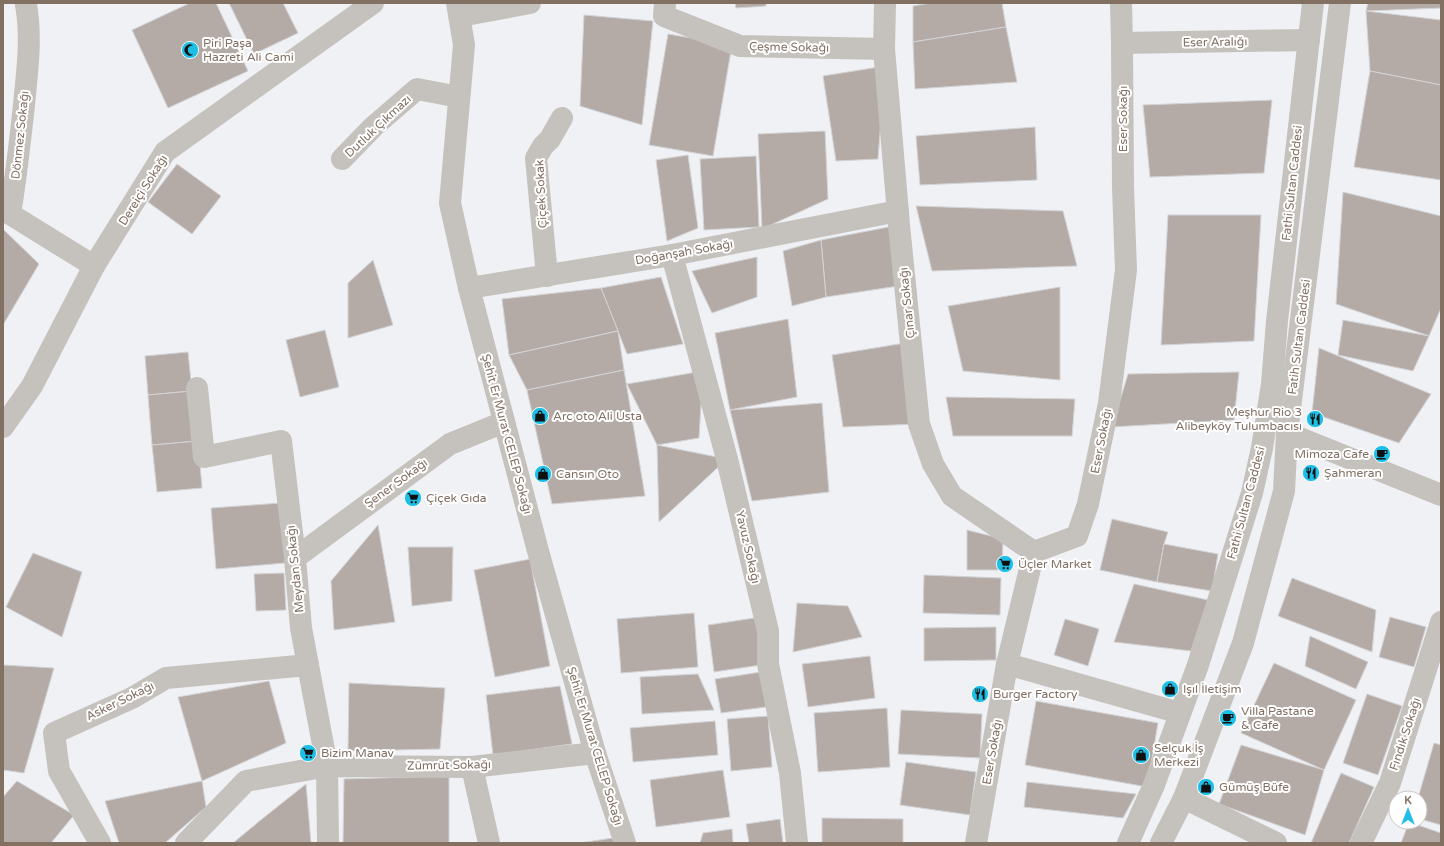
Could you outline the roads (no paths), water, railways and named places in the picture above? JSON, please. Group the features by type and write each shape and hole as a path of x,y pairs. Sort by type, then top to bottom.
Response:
{"street":[{"name":"Dereiçi Sokağı","path":"3,426 32,386 94,266 165,152 373,3"},
{"path":"459,9 530,3"},
{"name":"Çeşme Sokağı","path":"665,3 664,16 740,46 884,49"},
{"name":"Çınar Sokağı","path":"885,3 884,49 919,424 933,464 952,496 1034,552"},
{"name":"Eser Sokağı","path":"976,843 1007,664 1034,552 1077,536 1088,504 1109,403 1126,270 1123,187 1121,3"},
{"name":"Fathi Sultan Caddesi","path":"1128,843 1154,785 1198,665 1249,500 1262,448 1272,384 1277,322 1313,3"},
{"name":"Fatih Sultan Caddesi","path":"1161,843 1184,798 1243,643 1284,492 1287,433 1340,3"},
{"name":"Dönmez Sokağı","path":"26,5 29,36 29,58 16,175 10,214 94,266"},
{"name":"Şehit Er Murat CELEP Sokağı","path":"459,9 464,45 450,203 469,288 538,551 595,753 625,843"},
{"name":"Eser Aralığı","path":"1122,43 1308,40"},
{"name":"Dutluk Çıkmazı","path":"342,159 374,127 417,89 459,97"},
{"name":"Çiçek Sokak","path":"547,276 536,158 550,139 562,118"},
{"name":"Doğanşah Sokağı","path":"469,288 672,255 898,211"},
{"name":"Yavuz Sokağı","path":"672,255 727,459 768,631 768,664 790,773 797,843"},
{"path":"3,403 32,386"},
{"name":"Meydan Sokağı","path":"197,388 204,457 281,441 295,558 301,628 327,766 328,843"},
{"name":"Şener Sokağı","path":"295,558 450,444 504,422"},
{"path":"1287,433 1441,495"},
{"name":"Fındık Sokağı","path":"1361,843 1390,783 1441,622"},
{"path":"1007,664 1180,713"},
{"name":"Asker Sokağı","path":"100,843 58,771 54,733 132,698 166,678 308,665"},
{"name":"Zümrüt Sokağı","path":"186,843 246,781 327,766 472,767 595,753"},
{"path":"472,767 489,843"},
{"path":"1184,798 1276,843"}],"place":[{"name":"Piri Paşa Hazreti Ali Cami","path":"190,50"},
{"name":"Arc oto Ali Usta","path":"540,416"},
{"name":"Meşhur Rio 3 Alibeyköy Tulumbacısı","path":"1315,419"},
{"name":"Mimoza Cafe","path":"1382,454"},
{"name":"Şahmeran","path":"1311,473"},
{"name":"Cansın Oto","path":"543,474"},
{"name":"Çiçek Gıda","path":"413,498"},
{"name":"Üçler Market","path":"1005,564"},
{"name":"Işıl İletişim","path":"1170,689"},
{"name":"Burger Factory","path":"980,694"},
{"name":"Villa Pastane & Cafe","path":"1228,718"},
{"name":"Bizim Manav","path":"308,753"},
{"name":"Selçuk İş Merkezi","path":"1141,755"},
{"name":"Gümüş Büfe","path":"1206,787"}]}
